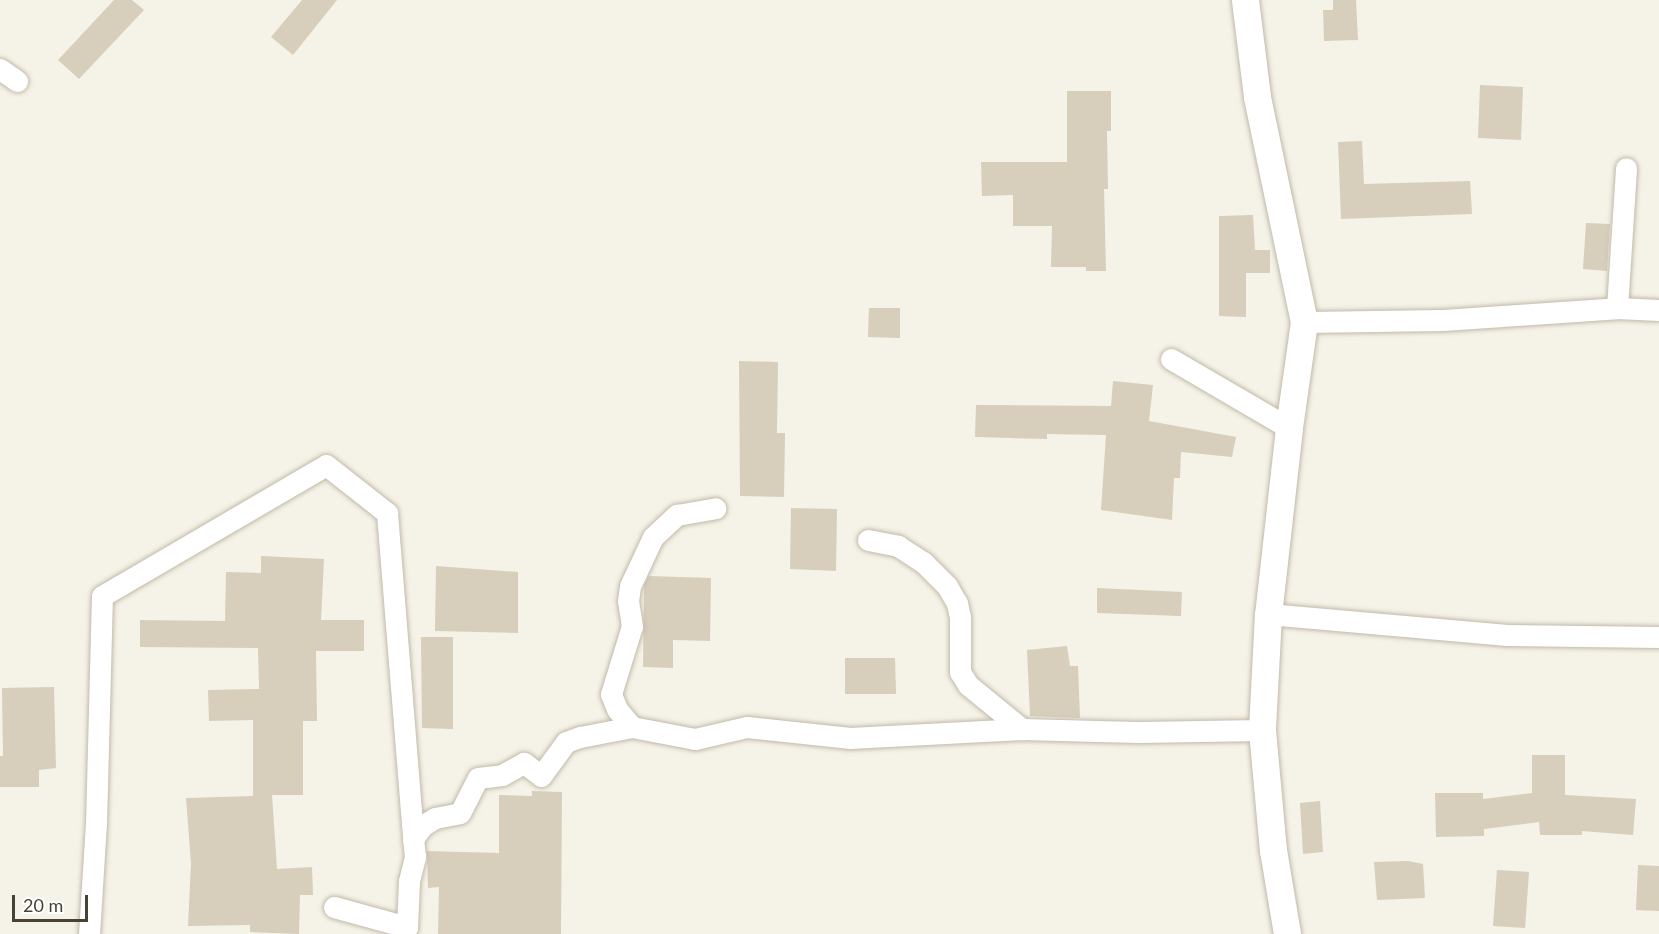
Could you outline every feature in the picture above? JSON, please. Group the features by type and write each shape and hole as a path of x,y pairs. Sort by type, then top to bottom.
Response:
{"street":[{"path":"1245,0 1257,97 1304,322 1289,428 1268,614 1262,730 1273,850 1287,934"},
{"path":"1617,308 1626,168"},
{"path":"1304,322 1443,320 1617,308 1659,310"},
{"path":"1171,359 1289,428"},
{"path":"88,934 96,824 102,596 326,465 387,513 415,857 409,881 407,931 334,907"},
{"path":"632,727 617,709 611,694 632,626 628,601 630,586 653,537 677,515 715,508"},
{"path":"868,540 898,546 923,562 947,586 957,603 960,617 960,672 973,689 1022,729"},
{"path":"1268,614 1507,635 1659,637"},
{"path":"413,839 422,826 435,818 460,813 478,778 502,775 524,763 541,776 566,742 632,727 695,739 747,727 850,738 1022,729 1138,732 1262,730"}],"building":[{"path":"114,0 132,0 144,10 79,79 58,60"},
{"path":"302,0 337,0 293,55 271,37"},
{"path":"1333,0 1356,0 1358,40 1324,41 1323,10 1333,10"},
{"path":"1480,85 1523,87 1521,140 1478,138"},
{"path":"1067,91 1111,91 1111,131 1107,131 1108,189 1104,189 1106,271 1086,271 1086,267 1051,267 1052,226 1013,226 1013,195 982,196 981,162 1067,162"},
{"path":"1362,141 1364,184 1470,181 1472,214 1341,219 1338,142"},
{"path":"1253,215 1255,250 1270,250 1270,273 1246,273 1246,317 1219,316 1219,216"},
{"path":"1586,223 1610,224 1607,271 1583,269"},
{"path":"869,308 900,308 900,338 868,337"},
{"path":"739,361 778,362 777,433 785,433 784,497 740,496"},
{"path":"1113,381 1153,385 1149,421 1236,437 1232,457 1181,452 1180,478 1174,478 1172,520 1101,510 1106,435 1047,434 1047,439 975,437 976,405 1111,406"},
{"path":"791,508 837,509 836,571 790,569"},
{"path":"261,556 324,559 321,620 364,620 364,651 316,651 317,721 303,721 303,795 272,795 277,869 312,867 313,895 300,895 299,934 250,932 250,925 188,926 191,864 186,798 253,796 253,720 209,721 208,690 259,689 258,648 140,647 140,620 225,621 226,572 261,573"},
{"path":"436,566 518,572 518,633 435,631"},
{"path":"649,576 711,578 710,641 673,640 673,668 643,667 644,585"},
{"path":"1097,588 1182,592 1181,616 1097,613"},
{"path":"421,637 453,637 453,729 422,728"},
{"path":"1067,646 1070,666 1078,666 1080,718 1030,716 1027,650"},
{"path":"845,658 895,658 896,694 845,694"},
{"path":"54,687 56,768 39,770 39,787 0,787 0,756 3,756 2,688"},
{"path":"1532,755 1565,755 1565,795 1636,799 1633,835 1582,831 1582,835 1540,835 1539,822 1484,829 1484,836 1436,837 1435,793 1483,793 1483,799 1532,793"},
{"path":"532,791 562,792 561,934 438,934 439,887 428,888 427,851 499,853 499,795 532,796"},
{"path":"1320,801 1323,852 1303,854 1300,803"},
{"path":"1408,861 1423,864 1425,898 1377,900 1374,862"},
{"path":"1638,865 1659,866 1659,911 1636,910"},
{"path":"1497,870 1529,872 1525,928 1493,926"}]}
